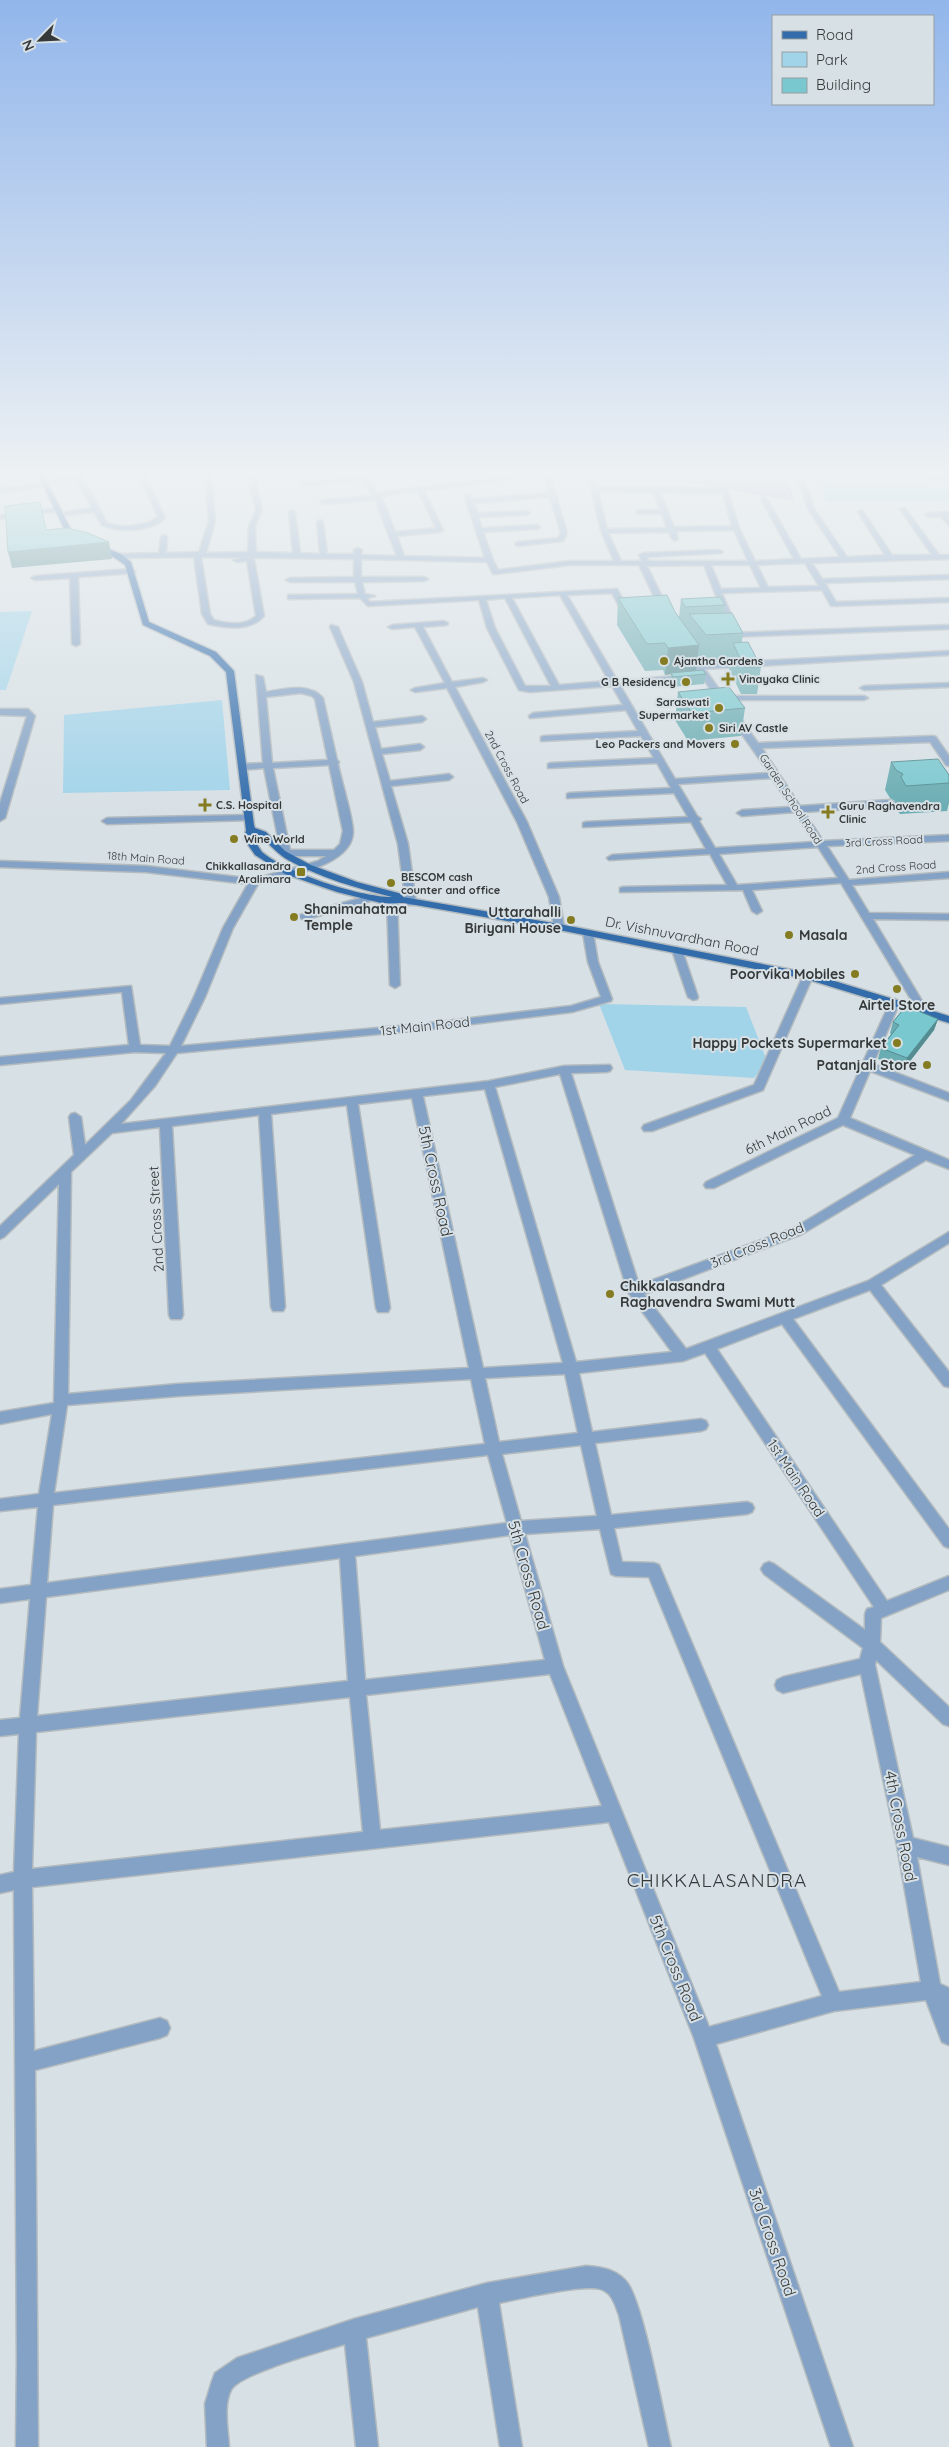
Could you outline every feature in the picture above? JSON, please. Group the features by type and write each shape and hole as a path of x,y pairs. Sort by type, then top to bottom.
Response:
{"main road":[{"path":"136,589 146,623 213,654 230,670 248,818 252,830"},
{"name":"Dr. Vishnuvardhan Road","path":"408,902 398,894 354,884 308,868 282,853 264,834 252,830 249,839 258,853 288,872 340,890 371,898 408,902 588,933 808,976 949,1020"}],"street":[{"path":"74,589 76,644"},
{"path":"203,589 206,614 211,622 232,626 250,623 260,616 255,589"},
{"path":"361,589 362,596 368,604 614,591 625,610"},
{"path":"291,597 362,596 486,589"},
{"path":"656,589 669,620"},
{"path":"727,614 719,591 774,589"},
{"path":"825,589 834,604 949,600"},
{"path":"562,593 696,819 712,852 734,888"},
{"path":"507,596 556,687"},
{"path":"482,598 491,628 522,688 530,690 614,683"},
{"path":"392,627 444,623"},
{"name":"2nd Cross Road","path":"418,625 522,822 554,897 559,928"},
{"path":"334,627 358,682 403,844 408,902"},
{"path":"716,636 949,627"},
{"name":"Garden School Road","path":"683,645 705,675 713,699 756,746 845,881 923,1011"},
{"path":"699,667 949,653"},
{"path":"641,680 705,675"},
{"path":"259,677 268,766 285,852 337,853 345,845 348,831 335,762 319,698 314,692 306,690 262,695"},
{"path":"416,690 482,680"},
{"path":"864,688 946,685 949,694"},
{"path":"660,704 713,699 864,698"},
{"path":"533,716 629,707"},
{"path":"0,712 28,712 31,716 0,818"},
{"path":"370,725 422,719"},
{"path":"544,739 644,733"},
{"path":"756,746 933,739 949,763"},
{"path":"378,752 420,747"},
{"path":"551,766 660,760"},
{"path":"242,767 335,762"},
{"path":"570,796 775,775"},
{"path":"386,784 449,776"},
{"path":"742,813 890,803"},
{"path":"107,821 248,818"},
{"path":"586,825 696,819"},
{"name":"3rd Cross Road","path":"612,858 819,844 949,838"},
{"name":"18th Main Road","path":"0,864 146,869 254,882 308,868 337,853"},
{"name":"2nd Cross Road","path":"623,890 734,888 949,875"},
{"path":"0,1234 145,1092 174,1050 197,1008 228,929 254,882"},
{"path":"746,887 757,911"},
{"path":"304,916 371,898"},
{"path":"392,901 394,985"},
{"path":"865,916 949,916"},
{"name":"1st Main Road","path":"174,1050 422,1027 572,1009 600,1002 607,999 593,962 588,933"},
{"path":"677,950 693,998"},
{"path":"648,1128 759,1088 808,976"},
{"path":"0,1001 127,988 135,1048"},
{"name":"6th Main Road","path":"710,1185 843,1120 895,1002"},
{"path":"0,1061 135,1048 174,1050"},
{"path":"867,1066 949,1097"},
{"path":"108,1129 352,1102 490,1084 564,1070 606,1068"},
{"path":"564,1070 634,1292 683,1356"},
{"path":"490,1084 571,1368 616,1570 654,1570 834,2002"},
{"name":"5th Cross Road","path":"417,1093 493,1448 555,1666 704,2038"},
{"path":"352,1102 383,1308"},
{"path":"265,1112 278,1308"},
{"path":"75,1117 80,1156"},
{"path":"843,1120 949,1165"},
{"name":"2nd Cross Street","path":"166,1122 176,1315"},
{"name":"3rd Cross Road","path":"634,1292 798,1231 925,1155"},
{"path":"27,2447 28,2361 23,1879 28,1723 38,1590 46,1499 60,1403 65,1171"},
{"path":"0,1418 60,1403 178,1390 571,1368 683,1356 873,1284 949,1237"},
{"path":"873,1284 947,1377"},
{"path":"785,1318 949,1541"},
{"name":"1st Main Road","path":"708,1347 879,1612"},
{"path":"0,1505 701,1425"},
{"path":"0,1596 516,1528 606,1522 747,1508"},
{"path":"347,1550 357,1687 372,1840"},
{"path":"769,1569 872,1645 949,1718"},
{"path":"879,1612 949,1583"},
{"name":"4th Cross Road","path":"879,1612 867,1665 949,2035"},
{"path":"783,1685 867,1665"},
{"path":"0,1728 28,1723 555,1666"},
{"path":"0,1884 23,1879 614,1814"},
{"path":"906,1845 949,1856"},
{"path":"704,2038 834,2002 940,1994"},
{"path":"25,2063 160,2028"},
{"name":"3rd Cross Road","path":"704,2038 842,2447"},
{"path":"218,2447 216,2404 223,2381 245,2366 354,2330 487,2294 586,2277 604,2278 618,2288 630,2315 660,2447"},
{"path":"487,2294 511,2447"},
{"path":"354,2330 367,2447"}],"green space":[{"path":"32,611 6,690 0,690 0,612"},
{"path":"222,700 230,790 63,793 64,715"},
{"path":"599,1004 746,1007 767,1061 754,1078 625,1070"}],"building":[{"path":"667,595 675,612 699,645 668,648 665,643 647,644 618,598"},
{"path":"720,597 725,605 685,607 681,599"},
{"path":"732,613 743,633 706,635 689,614"},
{"path":"748,642 761,667 744,667 733,643"},
{"path":"703,670 706,674 673,677 671,673"},
{"path":"729,687 745,708 692,713 678,692"},
{"path":"938,759 949,775 949,783 906,786 901,777 903,774 896,770 891,762"},
{"path":"906,1006 938,1019 907,1058 881,1048 899,1025 893,1022"}],"place":[{"name":"Ajantha Gardens","path":"664,661"},
{"name":"Vinayaka Clinic","path":"728,679"},
{"name":"G B Residency","path":"686,682"},
{"name":"Saraswati Supermarket","path":"719,708"},
{"name":"Siri AV Castle","path":"709,728"},
{"name":"Leo Packers and Movers","path":"735,744"},
{"name":"C.S. Hospital","path":"205,805"},
{"name":"Guru Raghavendra Clinic","path":"828,812"},
{"name":"Wine World","path":"234,839"},
{"name":"Chikkallasandra Aralimara","path":"301,872"},
{"name":"BESCOM cash counter and office","path":"391,883"},
{"name":"Shanimahatma Temple","path":"294,917"},
{"name":"Uttarahalli Biriyani House","path":"571,920"},
{"name":"Masala","path":"789,935"},
{"name":"Poorvika Mobiles","path":"855,974"},
{"name":"Airtel Store","path":"897,989"},
{"name":"Happy Pockets Supermarket","path":"897,1043"},
{"name":"Patanjali Store","path":"927,1065"},
{"name":"Chikkalasandra Raghavendra Swami Mutt","path":"610,1294"}],"district":[{"name":"CHIKKALASANDRA","path":"717,1880"}]}
